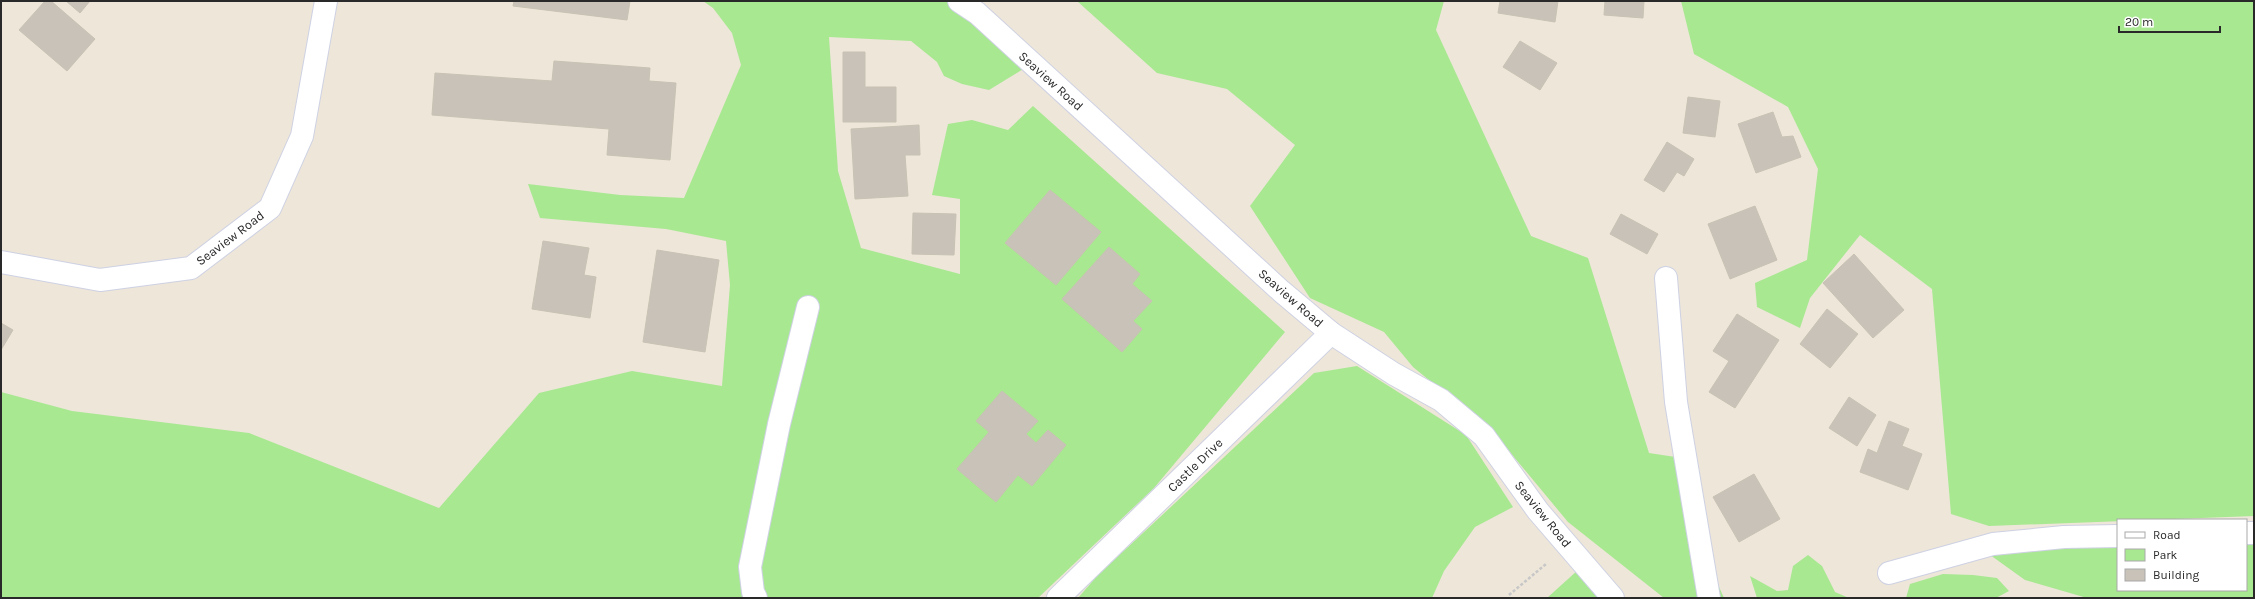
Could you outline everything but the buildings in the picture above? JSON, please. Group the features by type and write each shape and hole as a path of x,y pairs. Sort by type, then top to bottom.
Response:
{"street":[{"name":"Seaview Road","path":"1,262 100,280 191,268 270,208 302,136 326,1"},
{"name":"Seaview Road","path":"959,1 975,7 1281,291 1331,333 1394,374 1441,400 1484,436 1538,512 1613,598"},
{"path":"1666,278 1676,402 1709,598"},
{"path":"756,598 753,592 750,567 779,424 808,306"},
{"name":"Castle Drive","path":"1058,598 1331,333"},
{"path":"1889,573 1993,544 2064,537 2117,536"}],"path":[{"path":"1509,595 1568,546"}],"green space":[{"path":"703,1 953,1 1028,66 989,90 962,84 944,76 937,62 911,41 829,37 838,171 861,248 960,274 960,199 932,195 948,124 972,120 1008,130 1033,106 1285,332 1154,488 1038,598 1,598 1,392 72,411 249,433 439,508 539,393 632,371 722,386 730,285 726,241 666,229 540,218 528,184 620,195 684,198 741,65 732,33 713,8"},
{"path":"1077,1 1444,1 1436,30 1531,236 1588,258 1649,453 1682,458 1688,518 1724,598 1664,598 1568,522 1494,433 1413,367 1384,332 1310,298 1250,206 1295,145 1227,89 1157,73"},
{"path":"1681,1 2254,1 2254,516 2174,519 2117,519 2117,521 1989,526 1951,514 1932,289 1860,235 1810,298 1800,328 1757,307 1755,283 1807,260 1818,169 1788,107 1694,54"},
{"path":"1357,366 1466,435 1513,507 1475,527 1444,571 1432,598 1078,598 1097,576 1314,373"},
{"path":"2254,539 2254,598 2087,598 2025,580 1986,552 2117,543 2117,591 2247,591 2247,540"},
{"path":"1808,555 1822,566 1835,592 1849,598 1757,598 1750,576 1777,591 1788,590 1793,566"},
{"path":"1578,570 1600,598 1547,598"},
{"path":"1943,574 1973,575 1997,578 2009,591 1996,598 1906,598 1910,584"}]}
